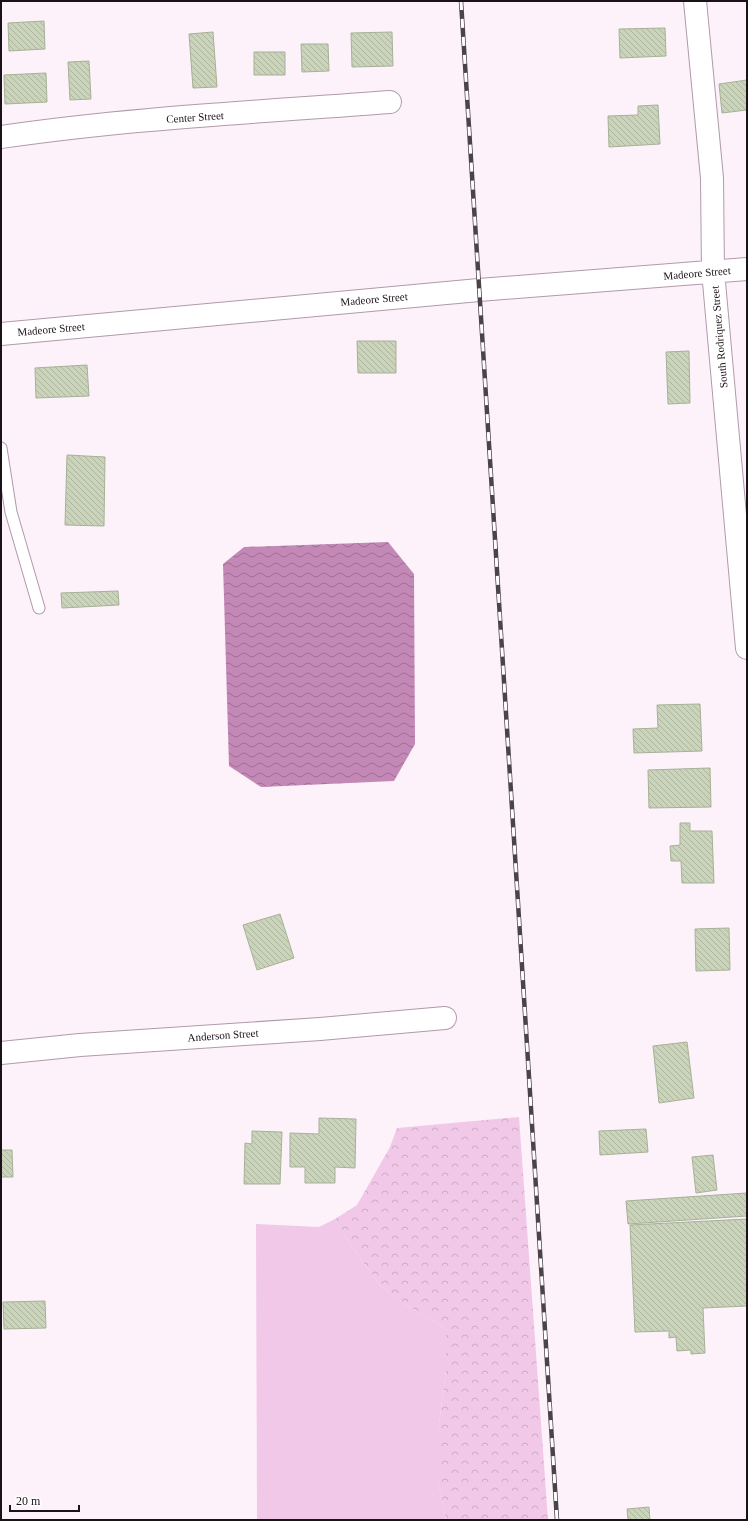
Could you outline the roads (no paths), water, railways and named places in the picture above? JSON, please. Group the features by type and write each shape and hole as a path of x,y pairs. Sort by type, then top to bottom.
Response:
{"street":[{"name":"South Rodriquez Street","path":"695,1 712,178 713,271 747,648"},
{"name":"Center Street","path":"1,137 48,130 140,121 390,102"},
{"name":"Madeore Street","path":"1,334 479,290 747,269"},
{"name":"Anderson Street","path":"1,1053 80,1045 320,1029 445,1018"}],"lane":[{"path":"1,448 11,512 39,608"}],"water":[{"path":"388,542 414,574 415,744 394,781 261,787 229,766 223,564 244,547"}],"railway":[{"path":"461,1 557,1520"}]}
